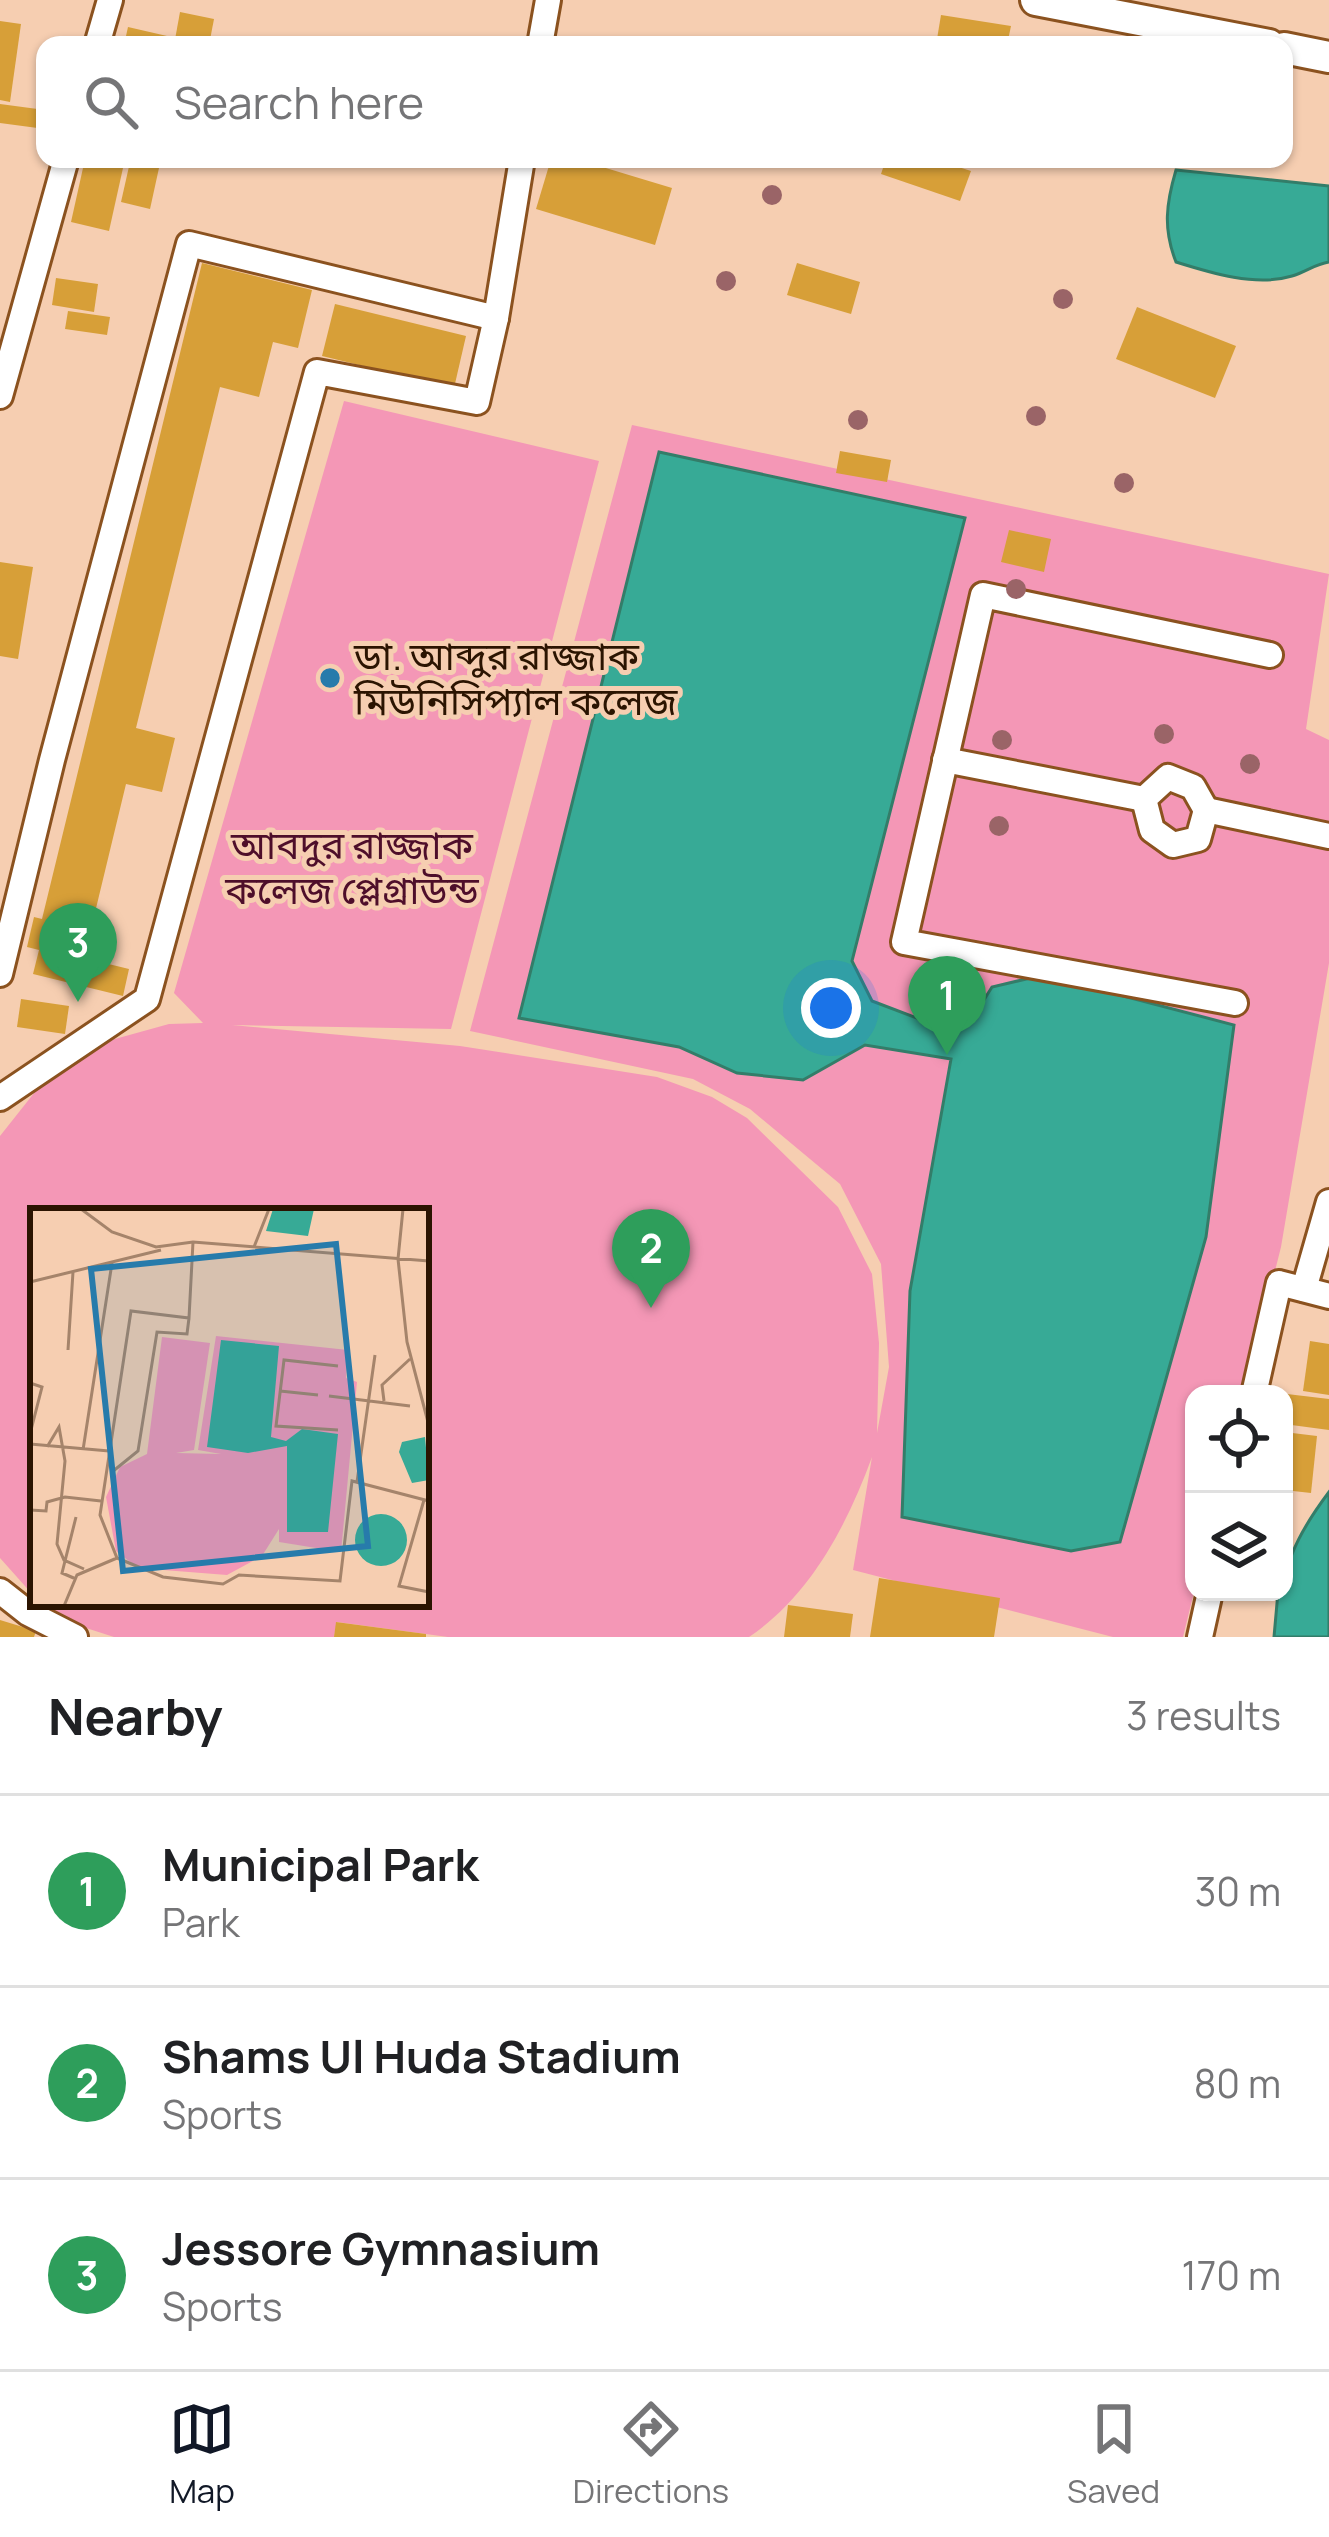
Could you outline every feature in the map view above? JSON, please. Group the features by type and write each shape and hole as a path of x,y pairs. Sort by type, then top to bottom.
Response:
{"street":[{"path":"100,36 110,0"},
{"path":"542,36 548,0"},
{"path":"1036,0 1222,36"},
{"path":"1293,50 1329,57"},
{"path":"0,396 63,168"},
{"path":"0,1098 147,999 317,371 477,402 521,168"},
{"path":"0,974 189,244 496,318"},
{"path":"1235,1003 904,942 983,596 1270,655"},
{"path":"946,760 1144,799"},
{"path":"1168,777 1192,787 1206,811 1198,839 1173,845 1152,830 1144,799 1168,777"},
{"path":"1206,811 1329,836"},
{"path":"1256,1385 1279,1283 1317,1293 1329,1202"},
{"path":"0,1591 28,1613 75,1637"},
{"path":"1201,1637 1208,1601"}],"green space":[{"name":"আবদুর রাজ্জাক কলেজ প্লেগ্রাউন্ড","path":"344,401 599,461 451,1029 232,1025 460,1046 657,1077 712,1097 747,1118 838,1207 872,1274 879,1343 877,1433 889,1367 881,1264 840,1184 750,1109 693,1079 470,1031 632,425 1329,574 1306,729 1329,740 1329,963 1281,1247 1246,1385 1185,1385 1185,1601 1192,1601 1183,1637 1113,1637 853,1570 872,1457 851,1508 809,1580 749,1637 448,1637 337,1622 334,1637 114,1637 83,1627 48,1607 429,1607 429,1208 30,1208 30,1592 0,1558 0,1136 46,1078 86,1047 169,1024 203,1023 174,993"}],"water":[{"path":"1176,170 1329,186 1329,262 1292,276 1264,280 1176,262 1167,216"},
{"path":"659,452 965,518 852,961 872,1001 951,1031 972,1019 992,987 1043,975 1234,1025 1206,1237 1120,1542 1071,1551 902,1517 910,1291 951,1059 865,1045 803,1080 737,1073 679,1047 519,1018"},
{"path":"1329,1492 1329,1637 1274,1637 1277,1601 1293,1601 1293,1552"}],"building":[{"path":"180,12 214,19 211,36 176,36"},
{"path":"941,15 1011,26 1009,36 938,36"},
{"path":"0,21 21,24 10,102 0,100"},
{"path":"128,27 167,36 126,36"},
{"path":"0,104 36,109 36,128 0,123"},
{"path":"83,168 123,168 109,231 71,222"},
{"path":"129,168 159,168 150,209 121,202"},
{"path":"548,168 606,168 672,188 655,245 536,209"},
{"path":"883,168 971,171 960,201 881,174"},
{"path":"202,263 312,290 298,348 273,342 259,397 220,387 136,728 175,738 162,792 126,784 84,958 129,969 123,996 33,974 39,950 27,947 34,917 42,919"},
{"path":"797,263 860,282 851,314 787,295"},
{"path":"56,278 98,284 94,312 52,305"},
{"path":"335,304 466,336 454,388 322,356"},
{"path":"1137,307 1236,346 1215,398 1116,359"},
{"path":"68,311 110,317 107,335 65,329"},
{"path":"840,451 891,460 887,482 836,473"},
{"path":"1009,530 1051,539 1044,572 1001,562"},
{"path":"0,562 33,567 18,659 0,656"},
{"path":"21,999 69,1006 65,1034 17,1027"},
{"path":"1310,1341 1329,1344 1329,1395 1303,1391"},
{"path":"1293,1395 1329,1399 1329,1430 1293,1425"},
{"path":"1293,1433 1317,1436 1311,1493 1293,1491"},
{"path":"879,1578 1000,1598 994,1637 870,1637"},
{"path":"788,1605 853,1614 850,1637 784,1637"},
{"path":"0,1620 36,1631 34,1637 0,1637"},
{"path":"336,1622 426,1634 426,1637 334,1637"}],"place":[{"name":"ডা. আব্দুর রাজ্জাক মিউনিসিপ্যাল কলেজ","path":"330,678"},
{"name":"Jessore Gymnasium","path":"78,1002"},
{"name":"Municipal Park","path":"947,1055"},
{"name":"Shams Ul Huda Stadium","path":"651,1308"}]}
